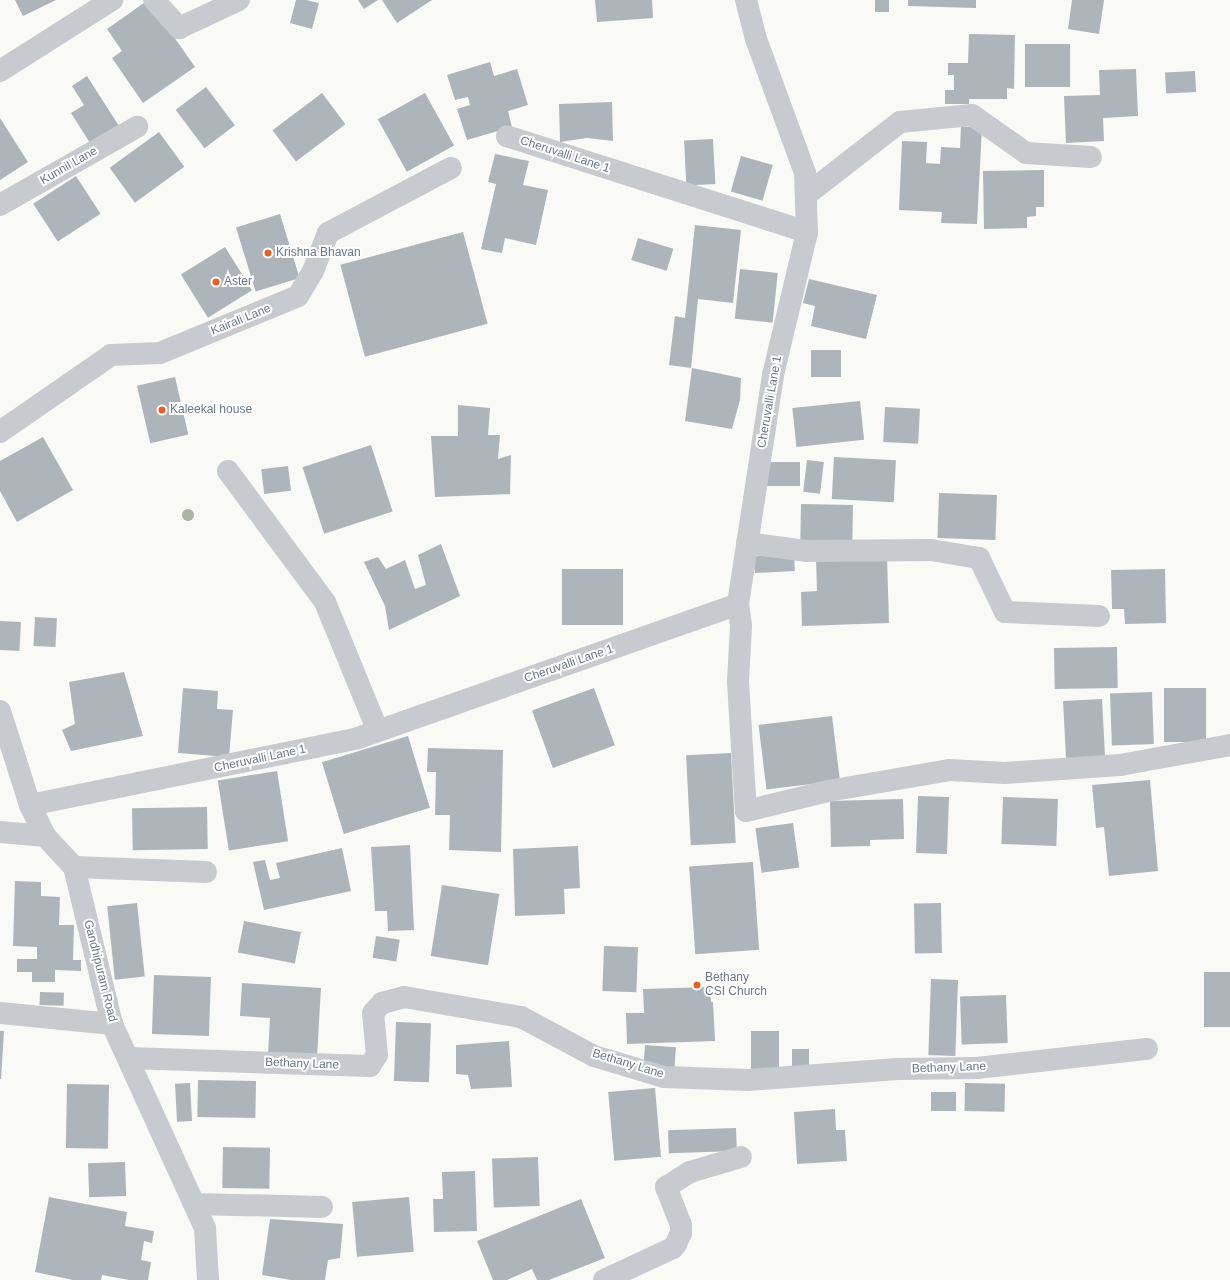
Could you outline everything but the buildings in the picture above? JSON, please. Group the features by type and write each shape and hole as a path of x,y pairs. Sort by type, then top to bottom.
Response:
{"street":[{"path":"0,71 112,0"},
{"path":"154,0 179,28 239,0"},
{"name":"Cheruvalli Lane 1","path":"30,805 350,740 738,604 774,375 807,232 805,173 758,45 746,0"},
{"path":"806,195 900,122 972,115 1026,153 1091,157"},
{"name":"Kunnil Lane","path":"0,205 137,126"},
{"name":"Cheruvalli Lane 1","path":"507,136 807,232"},
{"name":"Kairali Lane","path":"0,432 111,355 160,353 298,296 313,271 328,233 451,168"},
{"path":"228,471 325,602 378,731"},
{"path":"747,543 807,550 931,550 979,558 1005,612 1099,616"},
{"path":"738,604 741,626 738,682 746,811 851,787 949,770 1005,773 1120,766 1230,745"},
{"name":"Gandhipuram Road","path":"0,711 30,805 45,836 74,867 112,1024 205,1228 208,1280"},
{"path":"0,832 45,836"},
{"path":"74,867 206,872"},
{"name":"Bethany Lane","path":"128,1058 370,1066 377,1055 373,1013 382,1003 404,997 521,1017 594,1056 664,1077 748,1080 898,1069 977,1068 1147,1049"},
{"path":"0,1013 112,1024"},
{"path":"604,1280 673,1248 676,1244 680,1233 680,1225 666,1186 690,1172 741,1157"},
{"path":"194,1204 322,1207"}],"place":[{"name":"Krishna Bhavan","path":"268,253"},
{"name":"Aster","path":"216,282"},
{"name":"Kaleekal house","path":"162,410"},
{"name":"Bethany CSI Church","path":"697,985"}]}
